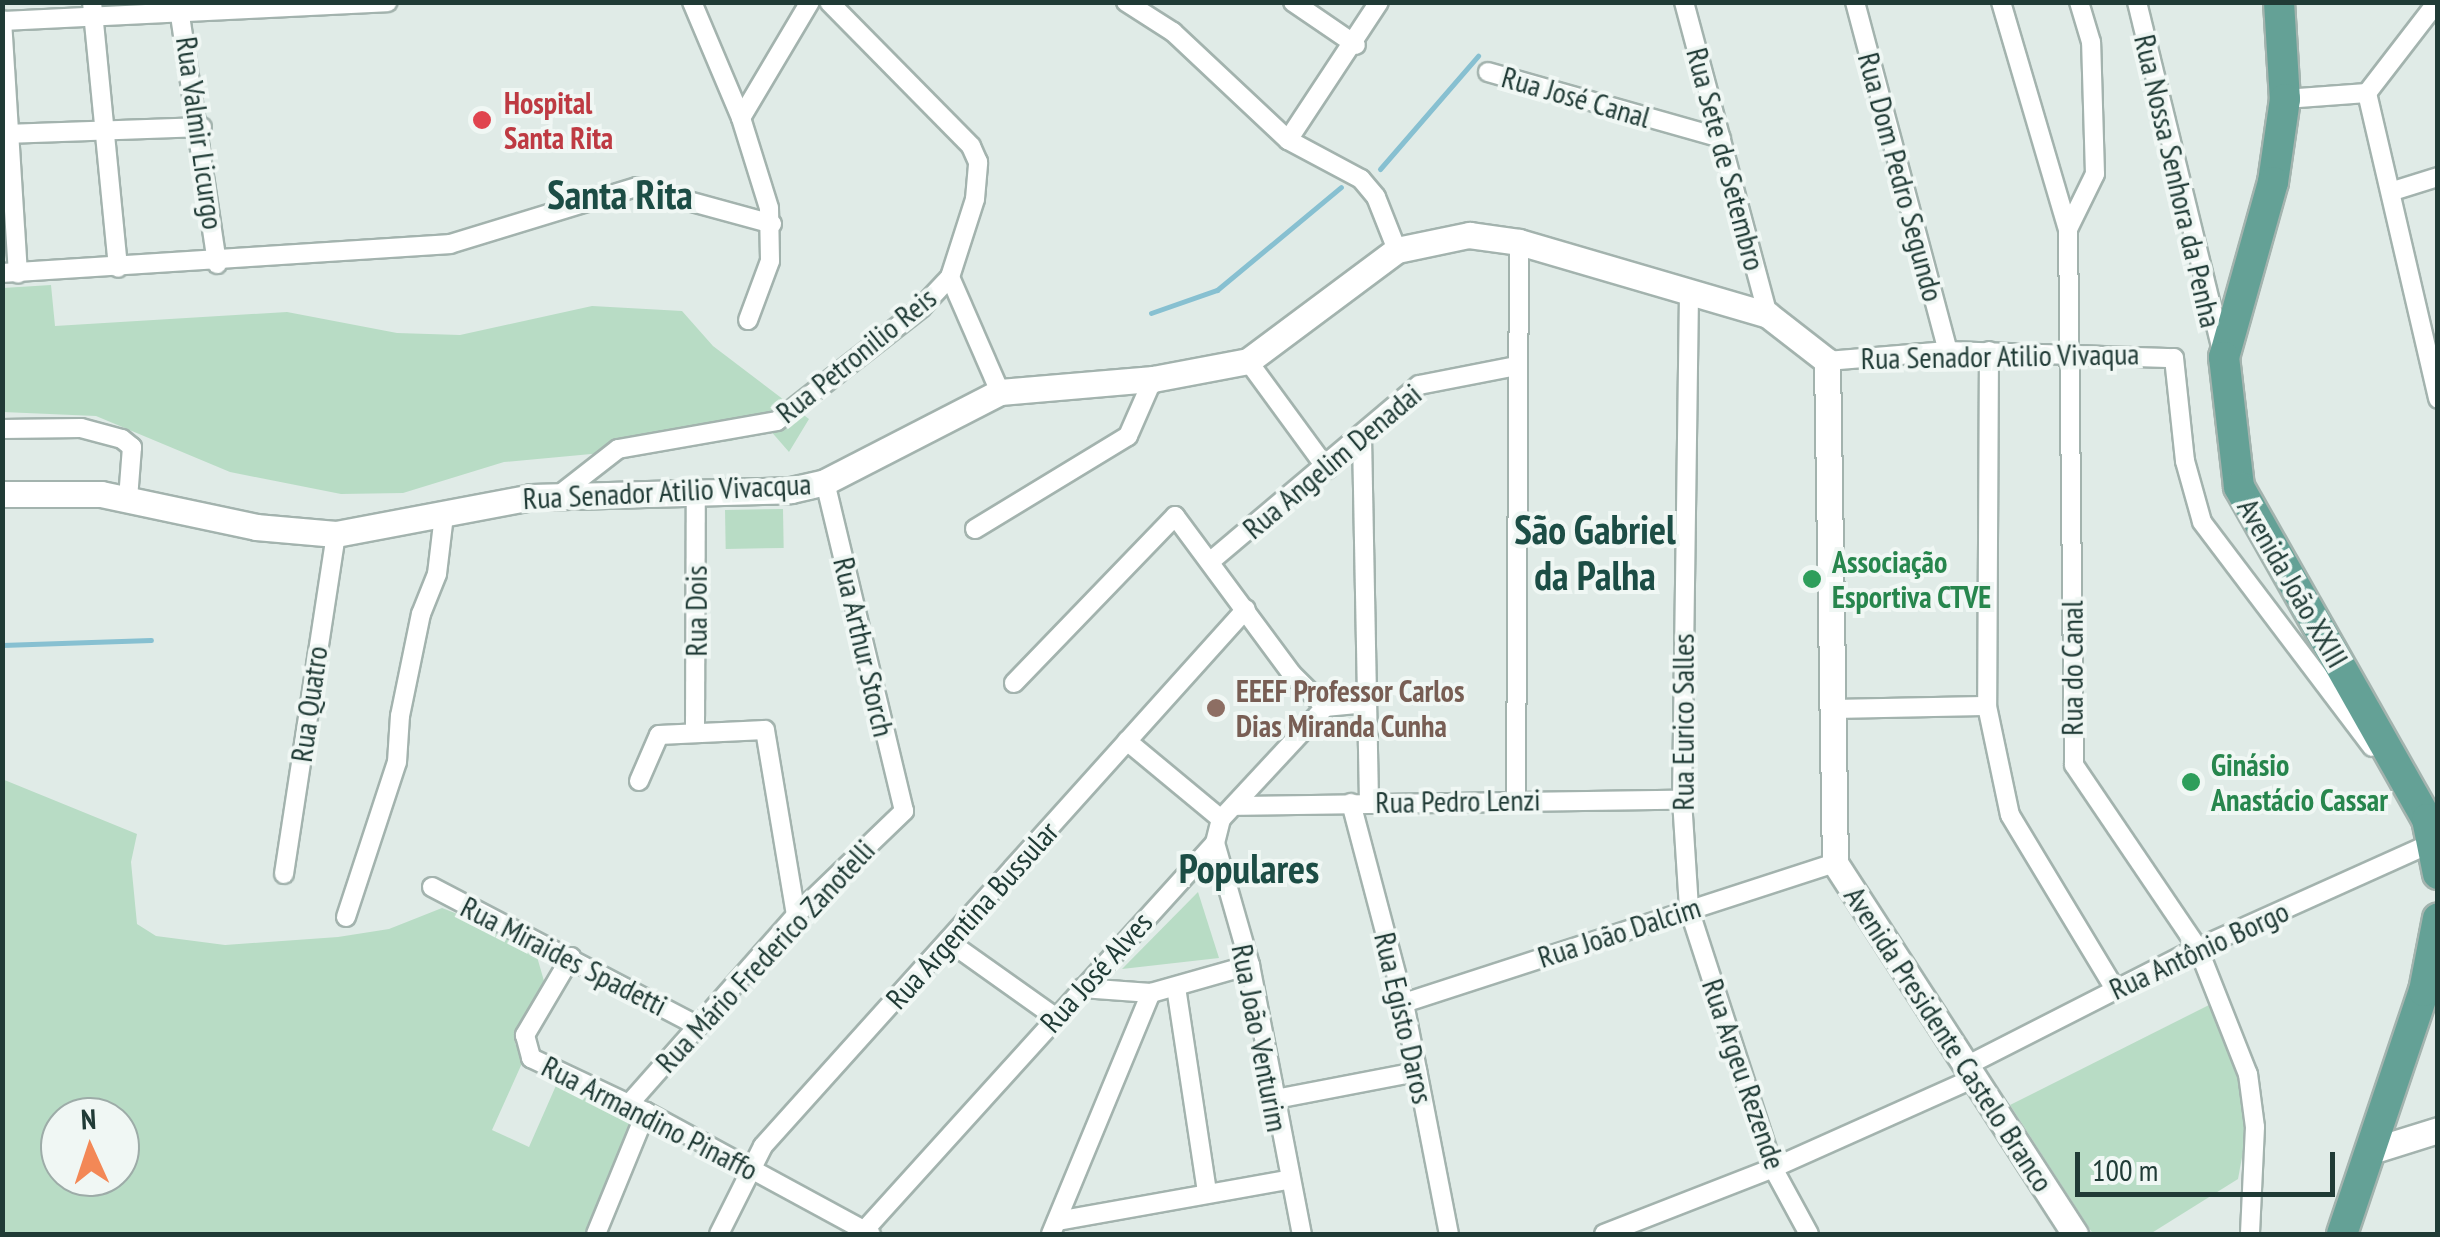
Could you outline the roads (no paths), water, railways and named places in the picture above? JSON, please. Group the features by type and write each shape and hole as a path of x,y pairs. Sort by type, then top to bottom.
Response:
{"main road":[{"name":"Avenida João XXIII","path":"2279,2 2285,99 2273,182 2224,357 2239,487 2430,831 2438,874"},
{"path":"2342,1234 2430,996 2438,918"}],"street":[{"path":"388,2 93,10 2,21 10,273 218,264 466,242 616,192 656,189 772,224"},
{"path":"692,2 741,118 772,224 770,261 748,320"},
{"path":"741,118 810,2"},
{"name":"Rua Petronilio Reis","path":"559,496 618,449 777,421 921,308 950,277 975,198 978,162 971,146 829,2"},
{"path":"1126,2 1172,32 1288,140 1361,179 1376,198 1398,250"},
{"path":"1293,2 1356,45"},
{"path":"1288,140 1356,45 1379,2"},
{"name":"Rua Sete de Setembro","path":"1684,2 1768,315"},
{"path":"2000,2 2068,229"},
{"path":"2068,229 2095,174 2091,42 2079,2"},
{"name":"Rua Nossa Senhora da Penha","path":"2137,2 2224,357"},
{"path":"2285,99 2367,93 2437,2"},
{"name":"Rua Dom Pedro Segundo","path":"1855,3 1948,351"},
{"name":"Rua Valmir Licurgo","path":"181,9 202,127 218,264"},
{"path":"93,10 118,268"},
{"name":"Rua José Canal","path":"1488,72 1722,138"},
{"path":"2367,93 2431,342 2438,399"},
{"path":"6,134 202,127"},
{"path":"2393,191 2438,178"},
{"name":"Rua do Canal","path":"2068,229 2074,764 2198,948 2253,1101 2250,1234"},
{"name":"Rua Senador Atilio Vivacqua","path":"2,494 53,490 128,499 256,527 336,534 559,496 696,492 825,482 1000,392 1153,380 1248,362 1398,250 1469,234 1519,242 1688,294"},
{"path":"1516,800 1519,242"},
{"path":"950,277 1000,392"},
{"name":"Rua Senador Atilio Vivaqua","path":"1688,294 1768,315 1827,361 1948,351 2164,353 2179,368 2185,461 2202,522 2430,831"},
{"name":"Rua Eurico Salles","path":"1688,294 1682,800 1689,909"},
{"path":"1989,351 1987,706 2010,815 2115,989"},
{"name":"Avenida Presidente Castelo Branco","path":"1827,361 1835,863 2075,1234"},
{"path":"1248,362 1326,469"},
{"name":"Rua Angelim Denadai","path":"1212,560 1326,469 1419,385 1460,372 1518,366"},
{"path":"975,529 1118,445 1142,416 1153,380"},
{"path":"2,429 81,428 122,440 132,447 128,499"},
{"name":"Rua Egisto Daros","path":"1362,437 1367,704 1360,802 1449,1234"},
{"name":"Rua Arthur Storch","path":"825,482 904,811"},
{"name":"Rua Dois","path":"695,730 696,492"},
{"path":"346,917 397,762 400,716 421,614 438,574 444,515"},
{"name":"Rua Angelim Denadai","path":"1014,683 1168,519 1180,517 1292,674 1325,707"},
{"name":"Rua Quatro","path":"284,874 336,534"},
{"name":"Rua Argentina Bussular","path":"719,1234 748,1166 1246,609"},
{"path":"1325,707 1367,704"},
{"path":"1830,709 1987,706"},
{"name":"Rua José Alves","path":"865,1233 1214,843 1228,812 1325,707"},
{"path":"639,781 653,740 695,730 754,726 766,732 796,915"},
{"path":"1127,742 1228,812"},
{"name":"Rua Pedro Lenzi","path":"1228,812 1360,802 1682,800"},
{"name":"Rua Mário Frederico Zanotelli","path":"596,1234 638,1108 696,1025 796,915 904,811"},
{"name":"Rua Antônio Borgo","path":"1604,1234 1773,1168 1972,1071 2115,989 2430,831"},
{"name":"Rua João Venturim","path":"1214,843 1250,966 1272,1100 1302,1234"},
{"name":"Rua João Dalcim","path":"1404,1003 1835,863"},
{"name":"Rua Miraides Spadetti","path":"432,887 696,1025"},
{"name":"Rua Argeu Rezende","path":"1689,909 1773,1168 1809,1234"},
{"path":"948,941 1055,1017"},
{"name":"Rua Armandino Pinaffo","path":"571,957 525,1035 527,1052 748,1166 865,1233"},
{"path":"1082,988 1151,993 1250,966"},
{"path":"1176,987 1207,1192"},
{"path":"1054,1228 1151,993"},
{"path":"1272,1100 1417,1072"},
{"path":"2371,1151 2438,1130"},
{"path":"1054,1228 1207,1192 1288,1180"}],"waterway":[{"path":"1380,169 1478,56"},
{"path":"1151,313 1217,290 1341,187"},
{"path":"2,645 151,640"}],"place":[{"name":"Hospital Santa Rita","path":"482,120"},
{"name":"Associação Esportiva CTVE","path":"1812,579"},
{"name":"EEEF Professor Carlos Dias Miranda Cunha","path":"1216,708"},
{"name":"Ginásio Anastácio Cassar","path":"2191,782"}],"district":[{"name":"Santa Rita","path":"620,194"},
{"name":"São Gabriel da Palha","path":"1595,552"},
{"name":"Populares","path":"1249,868"}]}
